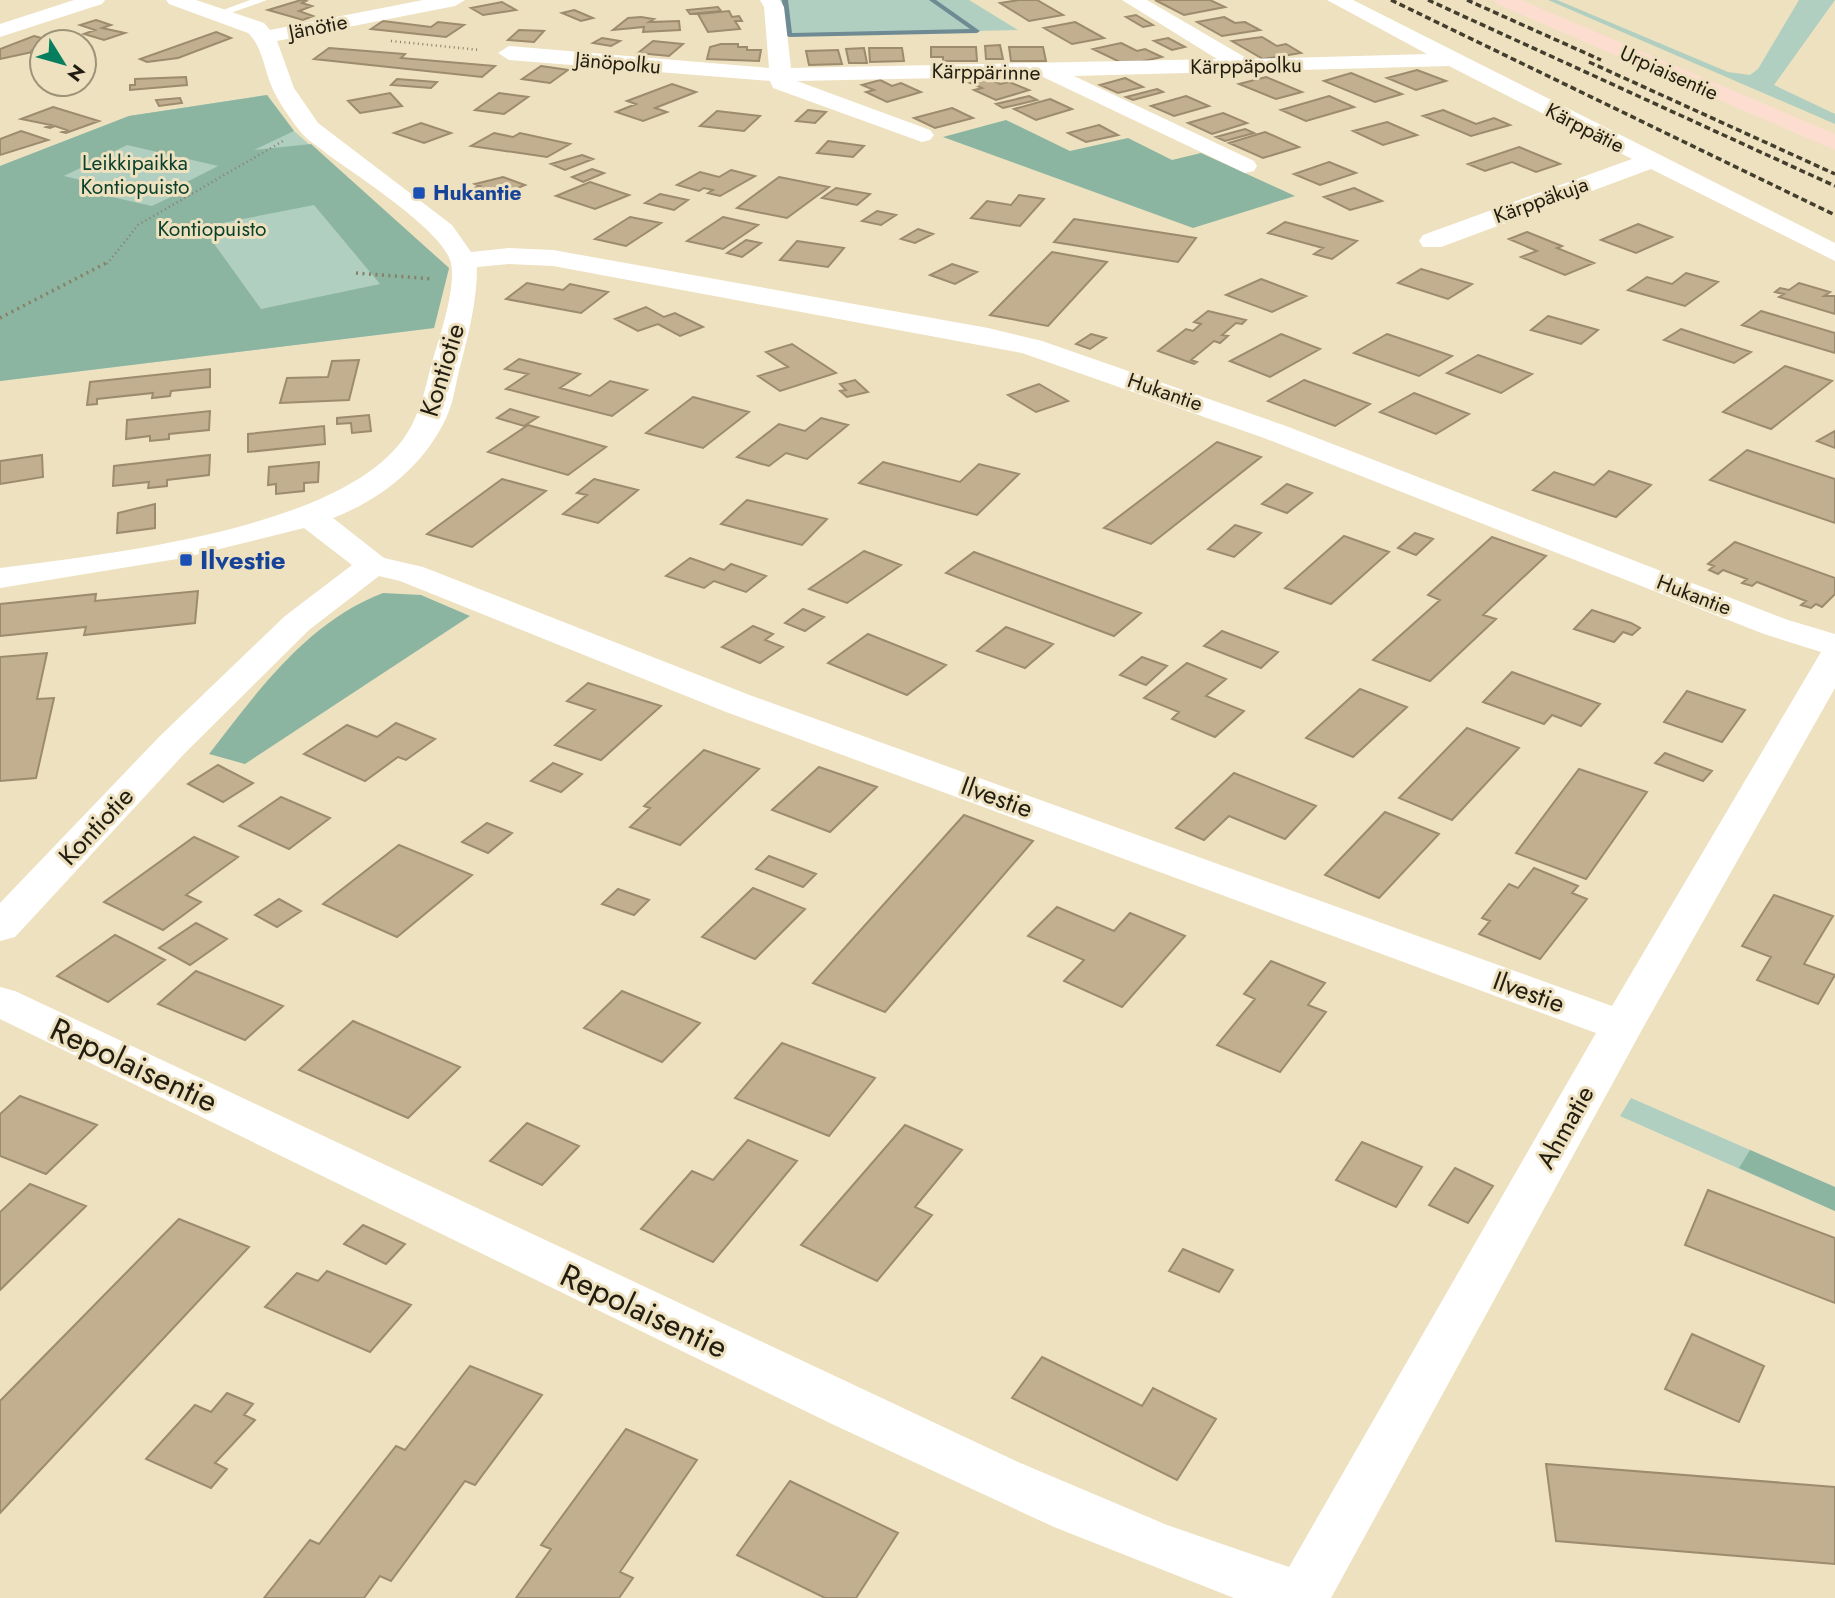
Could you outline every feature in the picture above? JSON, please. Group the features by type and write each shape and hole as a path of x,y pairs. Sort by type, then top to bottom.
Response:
{"main road":[{"name":"Urpiaisentie","path":"1504,0 1835,143"}],"street":[{"path":"0,32 95,0"},
{"path":"177,0 221,13 256,28 265,37 283,88 309,128 443,230 465,270"},
{"name":"Jänötie","path":"265,37 454,0"},
{"path":"770,0 774,7 781,83 922,135"},
{"path":"1132,0 1244,66"},
{"name":"Kärppätie","path":"1337,0 1835,253"},
{"name":"Jänöpolku","path":"509,53 692,70 782,75"},
{"name":"Kärppäpolku","path":"1041,69 1451,59"},
{"name":"Kärppärinne","path":"782,75 1041,69 1245,166"},
{"name":"Kärppäkuja","path":"1432,241 1650,161"},
{"name":"Hukantie","path":"465,270 509,256 553,258 988,336 1032,347 1275,432 1776,627 1835,645"},
{"name":"Kontiotie","path":"309,517 378,481 397,464 426,427 431,418 457,326 465,270"},
{"path":"0,578 256,534 309,517 337,534 373,565"},
{"name":"Kontiotie","path":"0,928 172,745 297,622 373,565"},
{"name":"Ilvestie","path":"373,565 411,574 739,704 1622,1026"},
{"name":"Ahmatie","path":"1301,1597 1622,1026 1823,703 1835,657"},
{"name":"Repolaisentie","path":"0,1001 531,1258 957,1459 1208,1567 1301,1597"}],"lane":[{"path":"221,13 261,0"}],"path":[{"path":"386,41 509,53"},
{"path":"0,318 106,265 138,225 276,145"},
{"path":"356,273 414,279 465,270"}],"green space":[{"path":"779,0 969,0 1018,30 783,36"},
{"path":"1548,0 1557,0 1728,72 1750,75 1758,69 1799,0 1835,0 1774,85 1835,114 1835,124"},
{"name":"Kontiopuisto","path":"267,95 294,131 449,268 434,328 0,381 0,166 129,116"},
{"name":"Kontiopuisto","path":"267,95 294,131 254,150 311,144 449,268 434,328 0,381 0,166 129,116","holes":["127,145 218,166 171,190 179,193 152,206 85,191 97,184 64,176","314,205 380,284 261,309 202,227"]},
{"path":"1006,120 1070,151 1128,138 1172,160 1201,153 1295,196 1193,228 943,137"},
{"path":"383,593 421,595 470,616 245,764 209,754 265,683 307,640 330,622"},
{"path":"1631,1098 1835,1187 1835,1211 1620,1116"},
{"path":"1750,1150 1835,1187 1835,1211 1739,1168"}],"building":[{"path":"301,0 306,1 302,3 312,6 299,11 313,16 303,20 268,10"},
{"path":"1037,0 1063,15 1029,21 1000,3"},
{"path":"1155,0 1210,0 1225,7 1184,15"},
{"path":"502,2 516,10 483,15 471,8"},
{"path":"718,7 721,11 690,14 687,10"},
{"path":"574,10 593,18 581,21 562,13"},
{"path":"729,11 732,17 739,16 742,21 735,21 740,29 708,32 698,14"},
{"path":"1136,15 1153,25 1143,27 1126,17"},
{"path":"1224,17 1235,23 1245,22 1260,30 1222,36 1197,22"},
{"path":"628,18 654,19 649,22 679,21 680,30 643,32 644,27 613,30"},
{"path":"96,20 111,25 102,28 125,33 104,40 98,38 98,28 80,25"},
{"path":"383,21 431,27 438,22 464,25 446,37 371,29"},
{"path":"1075,22 1104,38 1072,44 1044,28"},
{"path":"519,30 544,31 534,42 508,40"},
{"path":"216,32 231,38 178,58 147,62 140,59"},
{"path":"1262,37 1277,46 1286,44 1301,53 1263,59 1232,41"},
{"path":"28,38 28,53 0,59 0,49"},
{"path":"602,38 620,41 611,46 593,43"},
{"path":"1168,38 1185,47 1172,50 1154,41"},
{"path":"653,41 683,44 669,56 638,53"},
{"path":"1121,43 1137,51 1145,49 1162,57 1126,65 1093,49"},
{"path":"738,44 738,47 747,47 747,50 761,50 759,61 707,59 710,47"},
{"path":"1000,45 1003,59 986,59 985,46"},
{"path":"931,47 976,47 977,61 943,61 943,57 931,57"},
{"path":"1009,47 1043,47 1046,61 1011,61"},
{"path":"329,48 405,54 401,58 495,66 482,77 314,59"},
{"path":"864,48 867,63 849,63 846,49"},
{"path":"869,48 902,48 904,61 870,62"},
{"path":"838,50 842,64 809,65 806,51"},
{"path":"541,66 568,70 550,83 522,79"},
{"path":"1417,70 1446,81 1416,90 1387,78"},
{"path":"1351,73 1402,94 1375,102 1324,81"},
{"path":"186,77 187,85 130,90 130,85 135,85 135,79"},
{"path":"1266,77 1302,92 1276,99 1239,84"},
{"path":"987,78 1000,84 1009,82 1029,90 996,100 974,90 982,88 970,83"},
{"path":"1125,78 1143,87 1118,93 1100,85"},
{"path":"397,79 437,82 431,88 391,85"},
{"path":"880,80 892,86 901,83 921,92 887,102 866,92 874,90 862,85"},
{"path":"672,84 696,92 655,108 667,112 643,121 616,112 636,104 627,101"},
{"path":"1157,89 1163,92 1133,100 1126,97"},
{"path":"390,93 402,106 360,113 348,101"},
{"path":"499,93 528,97 504,114 475,110"},
{"path":"1029,96 1037,100 1003,108 996,104"},
{"path":"1186,96 1209,106 1174,116 1151,106"},
{"path":"1329,96 1354,107 1306,121 1281,110"},
{"path":"180,98 182,103 159,106 156,100"},
{"path":"1050,99 1072,109 1036,120 1014,109"},
{"path":"53,107 99,121 66,133 62,132 67,130 55,126 50,128 46,127 51,125 21,119"},
{"path":"952,108 973,118 935,128 914,118"},
{"path":"808,110 826,112 815,123 796,121"},
{"path":"1443,110 1476,124 1494,118 1510,125 1471,136 1423,116"},
{"path":"717,111 760,116 744,131 700,126"},
{"path":"1223,113 1247,123 1212,134 1188,123"},
{"path":"1387,122 1417,135 1383,145 1353,131"},
{"path":"421,123 451,133 424,143 394,133"},
{"path":"1099,125 1118,135 1086,142 1068,133"},
{"path":"1245,129 1254,133 1225,141 1216,137"},
{"path":"21,131 48,140 0,155 0,139"},
{"path":"1265,132 1299,147 1263,158 1229,143"},
{"path":"494,133 513,137 520,133 570,144 547,157 471,146"},
{"path":"828,141 864,146 853,157 817,153"},
{"path":"1519,147 1560,164 1536,172 1512,162 1485,171 1468,164"},
{"path":"582,155 593,159 565,170 551,164"},
{"path":"1329,162 1356,173 1320,185 1294,174"},
{"path":"592,169 604,173 583,182 572,177"},
{"path":"731,170 755,176 720,196 708,193 713,190 704,188 699,191 677,185 700,172 719,177"},
{"path":"503,177 525,185 490,199 468,190 480,186 475,184"},
{"path":"779,177 829,187 787,218 737,208"},
{"path":"590,182 629,195 595,209 556,196"},
{"path":"836,188 870,194 857,205 822,198"},
{"path":"1354,188 1382,201 1350,210 1324,197"},
{"path":"660,194 688,200 674,210 645,203"},
{"path":"1019,195 1044,199 1020,226 971,218 987,201 1011,205"},
{"path":"877,211 896,215 881,225 862,221"},
{"path":"630,217 661,223 626,246 595,239"},
{"path":"723,217 758,225 723,249 687,241"},
{"path":"1074,219 1196,238 1178,262 1054,242"},
{"path":"1285,222 1357,241 1332,259 1314,254 1323,248 1268,233"},
{"path":"1638,224 1672,237 1636,253 1601,240"},
{"path":"918,229 933,234 915,243 901,239"},
{"path":"1527,232 1594,263 1565,275 1521,257 1537,251 1509,239"},
{"path":"746,240 761,243 742,257 727,253"},
{"path":"797,241 844,248 828,267 780,260"},
{"path":"1052,252 1107,262 1048,326 990,315"},
{"path":"952,264 977,272 955,284 930,275"},
{"path":"1421,269 1472,284 1448,299 1398,283"},
{"path":"1686,273 1718,282 1685,306 1628,290 1647,277 1672,284"},
{"path":"1261,279 1306,296 1272,312 1226,295"},
{"path":"527,283 563,290 570,284 608,292 581,313 506,299"},
{"path":"1799,283 1830,292 1824,296 1835,296 1835,314 1779,297 1784,294 1775,292 1780,288 1789,290"},
{"path":"646,307 664,317 675,313 703,327 680,336 658,324 638,331 615,319"},
{"path":"1208,311 1246,320 1242,324 1236,323 1222,335 1228,336 1220,343 1214,341 1191,360 1197,362 1194,364 1158,351 1186,329 1193,331 1201,324 1194,322"},
{"path":"1761,311 1835,333 1835,353 1742,325"},
{"path":"1548,316 1598,330 1581,344 1531,330"},
{"path":"1681,329 1751,352 1734,363 1664,340"},
{"path":"1091,334 1106,338 1090,349 1076,344"},
{"path":"1281,334 1320,349 1270,377 1230,361"},
{"path":"1387,334 1452,356 1419,376 1354,353"},
{"path":"792,344 836,373 780,391 758,376 788,367 766,352"},
{"path":"1478,355 1532,374 1501,393 1447,373"},
{"path":"519,359 580,374 560,388 590,396 610,381 647,390 612,416 506,389 528,374 505,369"},
{"path":"359,360 349,400 280,403 287,378 328,377 332,361"},
{"path":"1785,366 1832,381 1771,429 1723,412"},
{"path":"210,369 210,387 171,391 170,396 152,398 153,393 97,399 97,404 87,405 90,382"},
{"path":"855,380 868,392 847,397 840,391 846,390 840,384"},
{"path":"1304,380 1370,404 1335,426 1268,401"},
{"path":"1039,384 1068,401 1036,412 1008,395"},
{"path":"1414,393 1469,414 1436,434 1380,412"},
{"path":"693,397 749,412 703,448 646,433"},
{"path":"510,409 538,417 524,426 497,418"},
{"path":"210,411 209,430 169,434 169,439 150,441 150,436 126,439 127,420"},
{"path":"369,415 371,431 352,433 351,423 337,424 337,418"},
{"path":"821,418 848,425 807,459 786,453 769,466 737,457 779,424 805,431"},
{"path":"528,425 606,447 568,475 488,452"},
{"path":"324,426 325,444 248,452 248,434"},
{"path":"1835,431 1835,448 1817,441"},
{"path":"1217,442 1261,457 1151,544 1104,528"},
{"path":"1747,450 1835,479 1835,523 1710,480"},
{"path":"42,455 43,477 0,484 0,461"},
{"path":"210,455 209,475 167,480 167,486 148,488 149,482 113,486 114,466"},
{"path":"319,462 318,482 304,483 304,491 276,494 276,484 268,485 269,467"},
{"path":"883,462 960,482 979,464 1019,474 977,515 859,483"},
{"path":"1609,471 1651,485 1616,517 1533,490 1554,472 1594,485"},
{"path":"502,479 546,491 472,547 427,534"},
{"path":"594,479 638,490 598,523 563,514 587,495 577,493"},
{"path":"1287,484 1312,493 1287,513 1262,504"},
{"path":"747,500 827,519 802,545 721,524"},
{"path":"155,504 155,528 117,533 118,513"},
{"path":"1235,525 1261,533 1234,557 1208,549"},
{"path":"1415,533 1433,539 1416,555 1398,548"},
{"path":"1344,536 1389,552 1331,604 1285,588"},
{"path":"1492,537 1546,556 1483,615 1496,619 1430,681 1373,660 1440,600 1428,595"},
{"path":"1735,542 1835,578 1835,594 1822,607 1816,604 1811,608 1801,605 1806,601 1757,582 1752,586 1742,583 1747,579 1723,570 1718,574 1709,570 1714,566 1708,564"},
{"path":"864,551 901,565 847,603 809,589"},
{"path":"974,552 1141,613 1114,636 946,573"},
{"path":"690,558 724,570 731,564 766,576 746,592 714,581 704,588 666,576"},
{"path":"198,591 195,623 84,635 86,627 0,636 0,604 96,594 95,601"},
{"path":"803,609 824,617 805,631 785,623"},
{"path":"1592,610 1640,628 1632,635 1623,632 1614,642 1574,629"},
{"path":"753,626 773,634 765,640 783,647 760,663 722,647"},
{"path":"1006,627 1053,644 1025,668 977,651"},
{"path":"1222,631 1278,652 1261,668 1204,646"},
{"path":"868,634 946,665 907,695 828,663"},
{"path":"47,653 37,699 54,698 36,778 0,781 0,657"},
{"path":"1142,657 1167,666 1146,685 1120,675"},
{"path":"1187,663 1226,679 1206,696 1244,711 1215,737 1172,719 1179,712 1144,698"},
{"path":"1512,672 1600,704 1581,726 1552,715 1544,724 1483,702"},
{"path":"588,683 661,706 601,760 555,745 595,710 567,701"},
{"path":"1360,689 1407,707 1353,757 1306,738"},
{"path":"1687,691 1745,710 1722,742 1664,722"},
{"path":"396,723 435,739 406,760 398,757 365,781 304,754 347,725 377,737"},
{"path":"1467,728 1519,748 1452,820 1399,798"},
{"path":"704,750 759,769 680,845 630,827 650,808 644,806"},
{"path":"1665,753 1712,771 1703,781 1655,763"},
{"path":"553,763 582,774 561,792 531,781"},
{"path":"218,765 253,783 223,802 188,784"},
{"path":"819,767 877,787 830,832 772,810"},
{"path":"1579,769 1647,792 1586,879 1516,853"},
{"path":"1234,773 1316,806 1285,839 1229,816 1204,840 1176,828"},
{"path":"281,797 330,818 289,849 239,826"},
{"path":"1385,812 1439,834 1379,898 1325,875"},
{"path":"964,815 1033,841 885,1012 813,983"},
{"path":"487,823 512,833 488,853 462,842"},
{"path":"194,837 238,857 186,895 201,902 163,930 104,902"},
{"path":"399,845 472,875 397,937 323,904"},
{"path":"769,856 816,874 803,887 756,869"},
{"path":"1534,868 1578,886 1572,893 1587,899 1540,959 1479,934 1490,921 1482,918 1509,884 1518,888"},
{"path":"753,888 805,909 755,959 702,937"},
{"path":"618,889 649,900 634,915 602,904"},
{"path":"1774,895 1833,916 1804,964 1835,975 1818,1004 1757,980 1771,957 1742,946"},
{"path":"279,899 301,911 277,927 255,915"},
{"path":"1057,907 1114,931 1130,913 1185,936 1122,1007 1064,981 1084,960 1028,936"},
{"path":"196,923 227,939 190,965 159,948"},
{"path":"115,935 165,960 108,1002 57,976"},
{"path":"1271,961 1325,983 1308,1005 1326,1012 1280,1072 1217,1045 1255,999 1244,994"},
{"path":"196,971 283,1006 245,1040 158,1004"},
{"path":"622,991 700,1023 662,1062 584,1028"},
{"path":"353,1021 460,1067 408,1118 299,1070"},
{"path":"782,1043 875,1078 829,1136 735,1098"},
{"path":"20,1096 97,1125 46,1174 0,1156 0,1114"},
{"path":"527,1123 579,1146 542,1185 490,1161"},
{"path":"905,1125 962,1150 915,1207 932,1215 877,1281 801,1245"},
{"path":"748,1140 797,1161 713,1262 641,1229 692,1171 713,1180"},
{"path":"1362,1142 1422,1167 1396,1207 1336,1180"},
{"path":"1455,1168 1493,1186 1468,1223 1429,1205"},
{"path":"30,1184 86,1206 0,1290 0,1212"},
{"path":"1708,1190 1835,1238 1835,1303 1685,1245"},
{"path":"179,1219 249,1247 0,1513 0,1401"},
{"path":"363,1225 405,1244 386,1264 344,1244"},
{"path":"1183,1249 1233,1270 1219,1292 1169,1271"},
{"path":"327,1271 411,1305 370,1352 265,1307 297,1273 318,1281"},
{"path":"1692,1334 1764,1366 1739,1422 1665,1389"},
{"path":"1042,1357 1142,1406 1153,1388 1216,1419 1177,1480 1012,1398"},
{"path":"470,1366 542,1395 475,1485 465,1481 391,1581 380,1576 364,1598 264,1598 310,1540 319,1544 396,1446 405,1450"},
{"path":"227,1393 253,1404 244,1415 255,1420 215,1463 227,1469 211,1488 146,1459 195,1405 211,1412"},
{"path":"626,1429 697,1460 620,1572 633,1578 619,1598 516,1598 551,1549 541,1545"},
{"path":"1546,1464 1835,1487 1835,1564 1556,1541"},
{"path":"790,1481 898,1533 856,1598 825,1598 737,1555"}],"waterway":[{"path":"785,0 789,35 977,31 932,0"}],"railway":[{"path":"1391,0 1835,215"},
{"path":"1428,0 1835,186"},
{"path":"1467,0 1601,60"},
{"path":"1589,62 1835,174"}],"place":[{"name":"Hukantie","path":"419,193"},
{"name":"Ilvestie","path":"186,560"}],"park label":[{"name":"Leikkipaikka Kontiopuisto","path":"135,175"}]}
